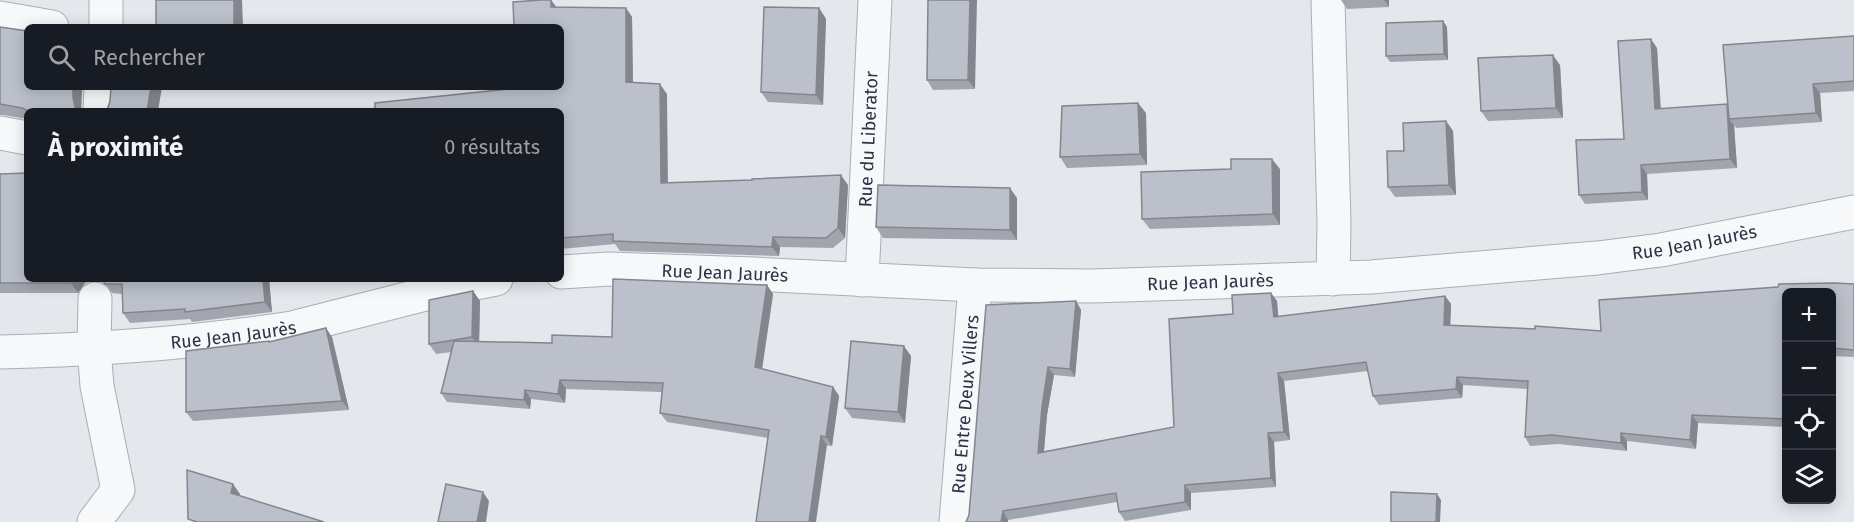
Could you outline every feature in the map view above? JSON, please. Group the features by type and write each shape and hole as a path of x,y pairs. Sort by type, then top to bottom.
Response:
{"street":[{"path":"106,0 106,24"},
{"name":"Rue du Liberator","path":"862,280 875,0"},
{"path":"1328,0 1334,223 1333,279"},
{"path":"0,18 35,24"},
{"path":"100,108 102,90"},
{"path":"0,133 24,137"},
{"name":"Rue Jean Jaurès","path":"564,272 609,269 975,285 1118,286 1407,276 1634,254 1735,237 1854,212"},
{"name":"Rue Jean Jaurès","path":"0,352 94,349 201,341 292,328 445,288 479,282"},
{"name":"Rue Entre Deux Villers","path":"956,522 975,285"},
{"path":"95,298 94,349 98,386 117,490 126,522"},
{"path":"94,522 117,490"}],"building":[{"path":"156,0 234,0 234,24 156,24"},
{"path":"551,0 551,7 626,8 626,82 660,84 661,183 841,175 838,228 826,238 773,237 772,247 613,241 613,234 564,238 564,108 375,108 375,103 498,90 564,90 564,24 514,24 513,2"},
{"path":"928,0 970,0 968,80 927,80"},
{"path":"764,7 819,8 816,95 761,92"},
{"path":"1443,21 1444,54 1386,56 1386,23"},
{"path":"0,27 24,31 24,90 73,90 76,108 24,109 0,104"},
{"path":"1854,36 1854,81 1813,84 1816,113 1729,119 1723,45"},
{"path":"1651,39 1655,109 1727,104 1730,159 1641,165 1642,192 1579,195 1576,140 1624,139 1618,41"},
{"path":"1553,55 1556,108 1481,111 1478,58"},
{"path":"111,90 150,90 148,108 108,108"},
{"path":"1138,103 1140,154 1060,157 1062,106"},
{"path":"1446,121 1449,185 1388,187 1387,151 1404,151 1403,123"},
{"path":"1231,159 1272,159 1273,214 1142,219 1141,172 1231,169"},
{"path":"24,173 24,282 71,283 0,283 0,174"},
{"path":"878,185 1010,188 1010,230 876,227"},
{"path":"613,279 767,285 755,367 833,387 826,437 821,436 809,522 756,522 769,430 660,413 663,383 560,380 558,394 525,390 524,400 441,393 454,341 552,343 552,335 612,337"},
{"path":"104,282 263,282 265,302 185,312 185,309 123,313 122,284 105,284"},
{"path":"1779,284 1854,284 1854,350 1836,348 1836,288 1782,288 1782,419 1692,415 1690,440 1621,433 1621,443 1552,435 1525,437 1528,381 1457,377 1456,389 1373,396 1366,362 1278,373 1284,432 1268,433 1271,478 1185,485 1185,502 1119,512 1116,493 1003,511 1001,522 966,522 969,515 986,305 1076,301 1070,369 1048,367 1038,453 1174,427 1169,319 1233,314 1232,295 1271,293 1274,317 1445,296 1444,325 1535,329 1535,326 1601,331 1599,300 1778,287"},
{"path":"473,291 472,337 429,344 429,300"},
{"path":"326,328 342,401 186,412 186,351 269,342"},
{"path":"851,341 904,346 898,412 845,408"},
{"path":"187,470 233,484 231,493 324,522 197,522 188,519"},
{"path":"446,484 483,492 477,522 438,522"},
{"path":"1391,492 1437,494 1436,522 1391,522"}]}
